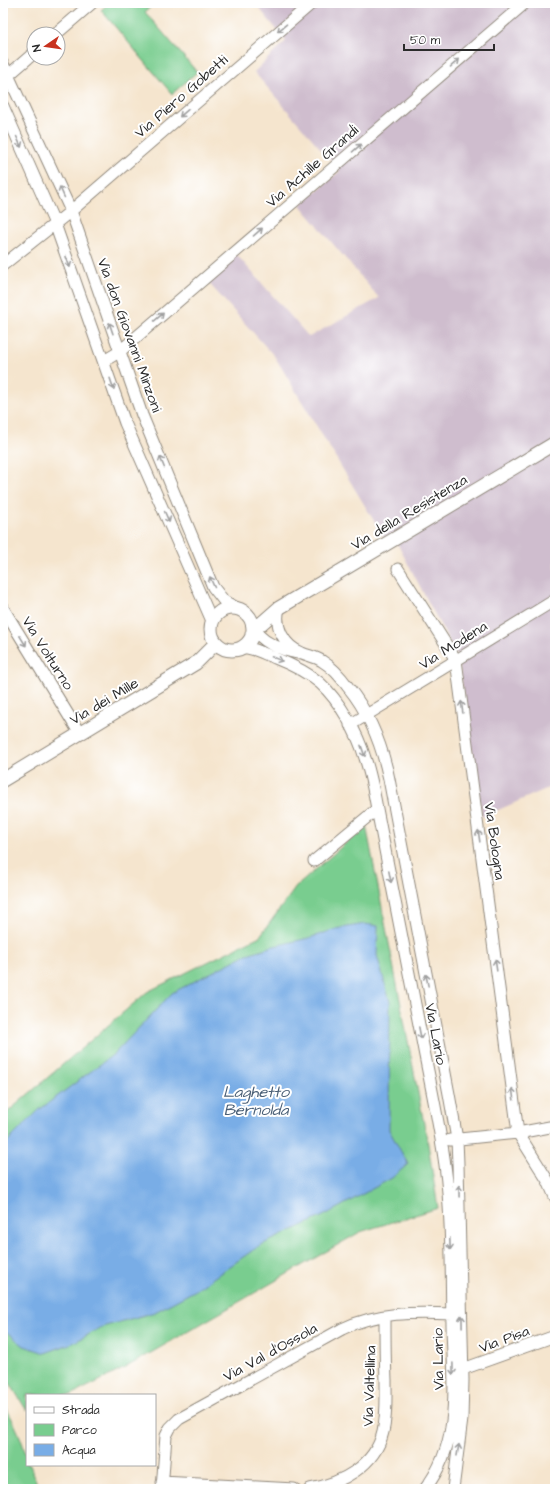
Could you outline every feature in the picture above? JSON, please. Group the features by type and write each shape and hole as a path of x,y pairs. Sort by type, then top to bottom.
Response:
{"street":[{"path":"65,26 92,3"},
{"name":"Via Piero Gobetti","path":"3,264 71,211 312,3"},
{"name":"Via Achille Grandi","path":"104,361 119,352 525,3"},
{"path":"6,77 26,60"},
{"name":"Via don Giovanni Minzoni","path":"3,64 6,77 71,211 142,415 213,587 221,598 238,609"},
{"path":"3,106 55,224 125,423 212,621"},
{"name":"Via della Resistenza","path":"253,630 279,608 555,443"},
{"name":"Via Bologna","path":"398,569 456,660 518,1133"},
{"name":"Via Modena","path":"350,725 555,600"},
{"name":"Via Volturno","path":"3,608 80,734"},
{"path":"231,608 238,609 247,614 253,630 247,644 240,648 229,650 216,643 211,631 212,621 222,610 231,608"},
{"name":"Via della Resistenza","path":"238,609 250,612 261,612 279,608"},
{"name":"Via Lario","path":"279,608 277,623 282,634 292,648 308,656"},
{"name":"Via Lario","path":"253,630 264,640 276,646 318,659 333,670 349,688 367,715 379,742 389,779 457,1139 464,1369 462,1419 453,1489"},
{"name":"Via dei Mille","path":"3,780 196,663 216,643"},
{"name":"Via Lario","path":"240,648 249,648 282,661 312,678 328,692 350,725 359,742 365,758 377,809 441,1142 445,1165 448,1205 454,1408 451,1433 447,1449 431,1481 425,1489"},
{"path":"314,861 377,809"},
{"path":"441,1142 518,1133 555,1126"},
{"path":"518,1133 548,1181 555,1197"},
{"name":"Via Val d'Ossola","path":"162,1486 166,1436 170,1428 179,1419 342,1328 361,1320 405,1314 452,1314"},
{"name":"Via Valtellina","path":"310,1489 328,1486 345,1479 362,1466 376,1449 383,1433 386,1413 385,1316"},
{"name":"Via Pisa","path":"464,1369 555,1336"},
{"path":"162,1486 294,1489"}],"shaded area":[{"path":"255,3 555,3 555,785 482,817 458,658 398,545 385,539 275,357 206,280 236,254 309,337 379,298 300,205 340,171 254,72 286,41"}],"green space":[{"path":"109,3 155,3 145,12 197,72 172,94 101,10"},
{"name":"Laghetto Bernolda","path":"366,825 428,1144 438,1208 360,1232 123,1369 73,1394 26,1394 26,1409 3,1372 3,1116 147,992 260,936 296,887"},
{"path":"3,1402 11,1416 25,1450 26,1466 30,1466 39,1489 3,1489"}],"water":[{"name":"Laghetto Bernolda","path":"365,924 378,926 377,955 390,1002 389,1130 408,1164 392,1178 325,1215 259,1246 196,1290 155,1312 102,1327 73,1343 45,1353 24,1346 3,1329 3,1146 39,1110 114,1054 172,993 247,954 309,938 336,929"}]}
